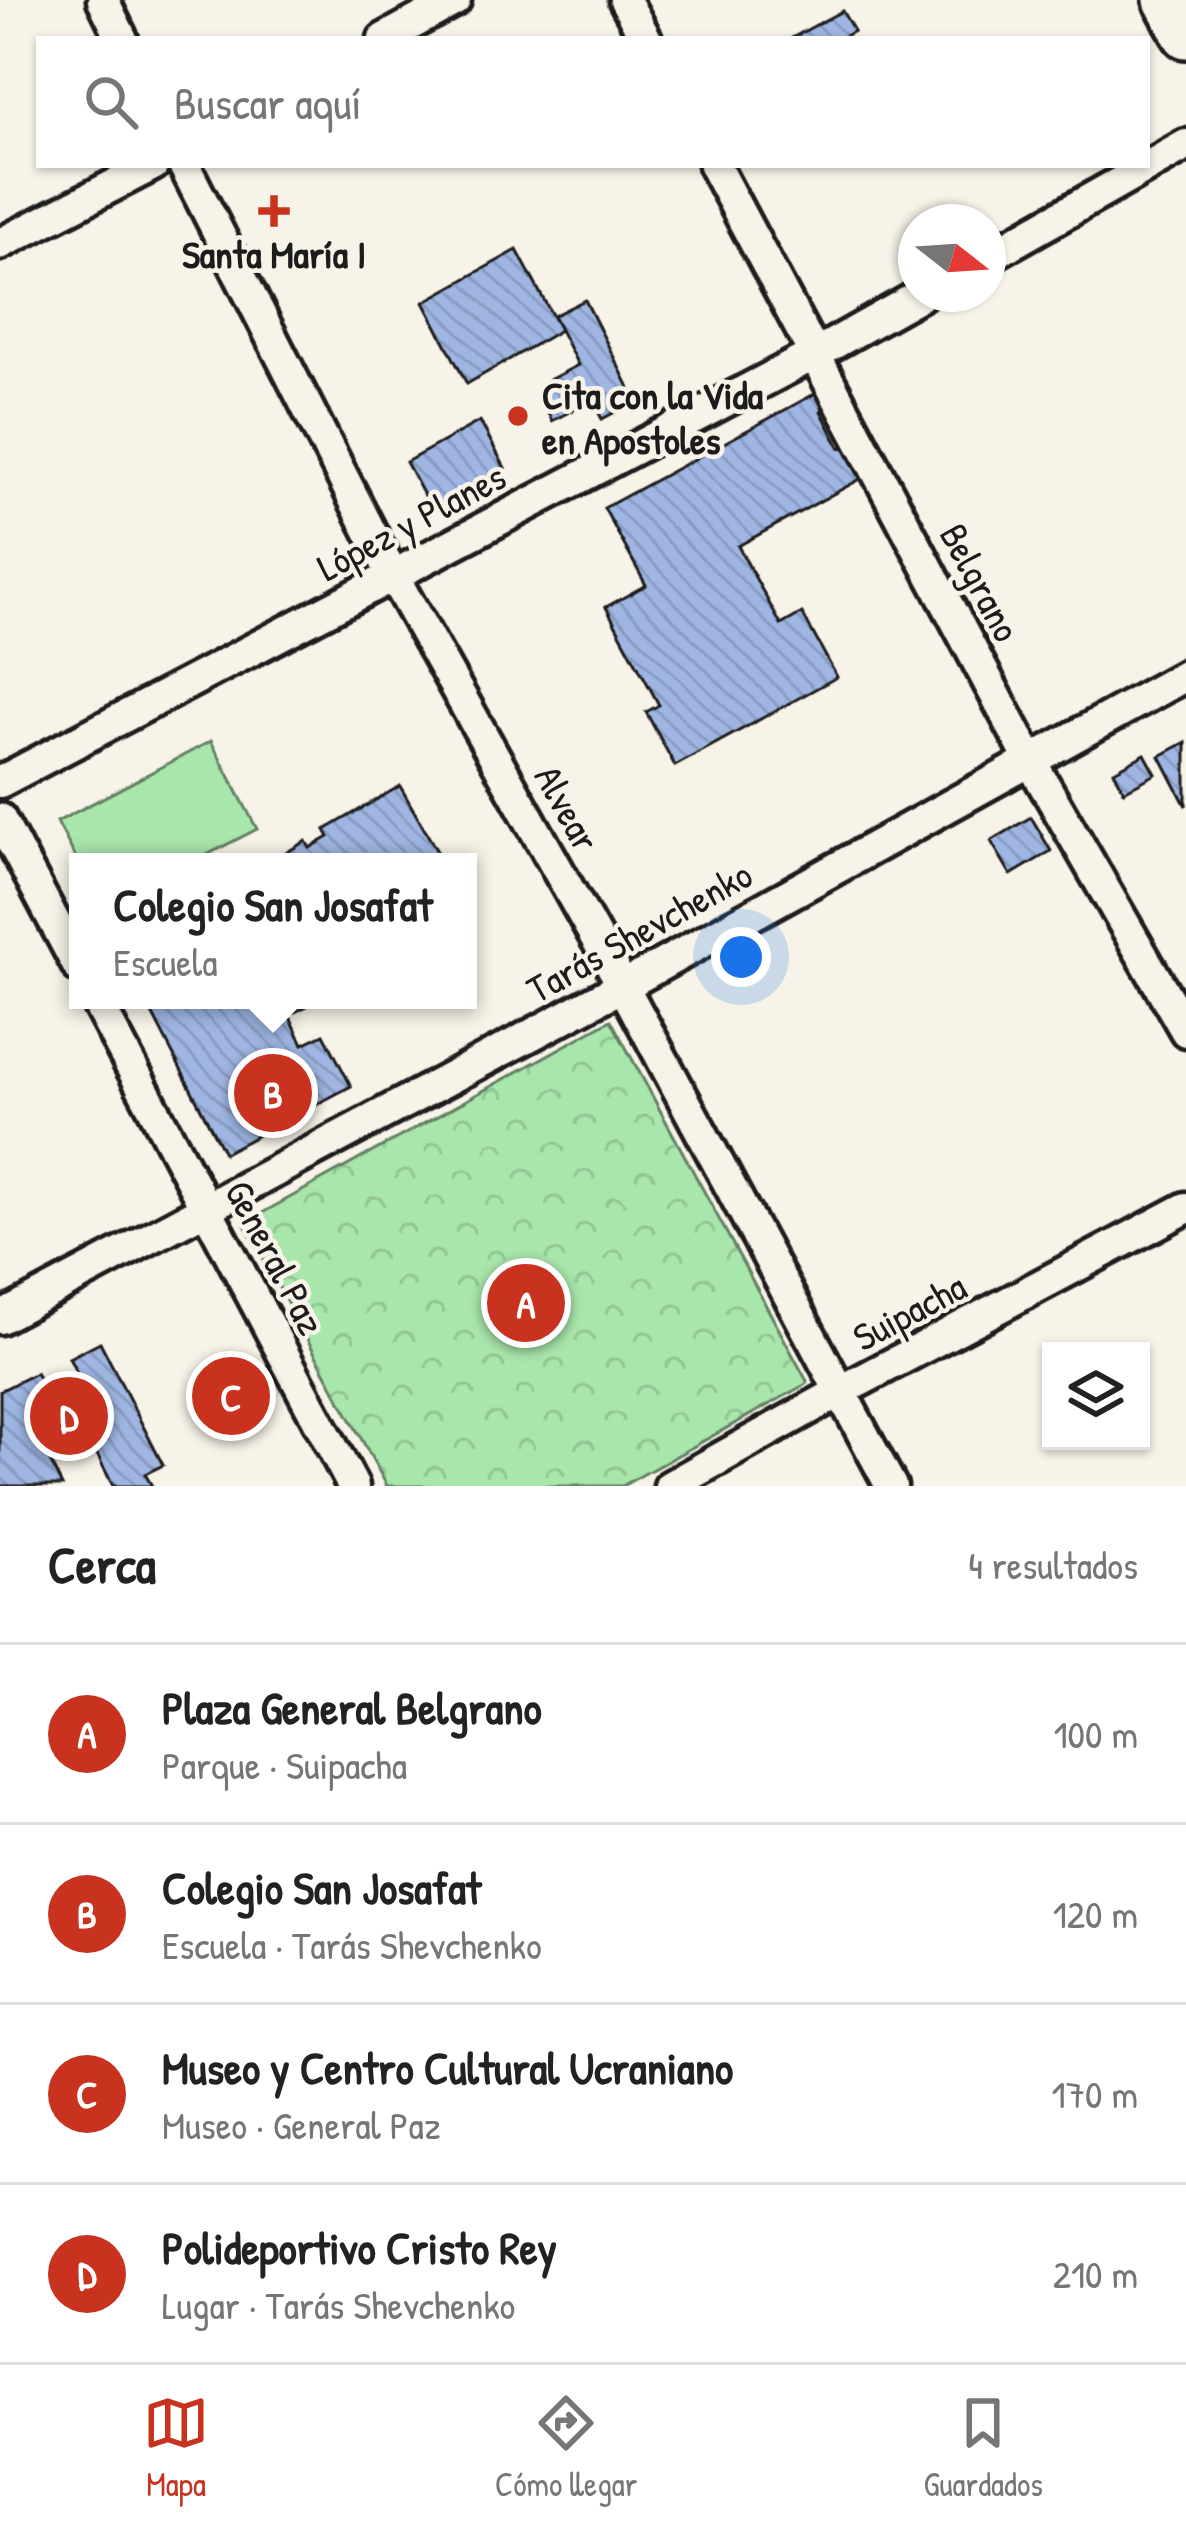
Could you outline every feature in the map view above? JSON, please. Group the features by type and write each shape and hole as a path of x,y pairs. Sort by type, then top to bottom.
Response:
{"main road":[{"path":"1167,0 1186,35"}],"street":[{"path":"103,0 121,36"},
{"path":"389,36 455,0"},
{"path":"625,0 644,36"},
{"path":"1150,165 1186,145"},
{"path":"0,244 147,168"},
{"name":"Alvear","path":"186,168 392,574 623,986 891,1486"},
{"name":"Belgrano","path":"716,168 1030,760 1186,1031"},
{"path":"1006,246 1145,168"},
{"name":"López y Planes","path":"0,782 898,307"},
{"name":"Tarás Shevchenko","path":"0,1318 623,986 1186,675"},
{"path":"0,819 69,949"},
{"name":"General Paz","path":"101,1009 353,1486"},
{"name":"Suipacha","path":"670,1486 1186,1208"}],"green space":[{"path":"211,741 257,829 210,853 73,853 57,822"},
{"path":"611,1020 808,1383 622,1486 387,1486 244,1223"}],"building":[{"path":"842,11 854,31 845,36 796,36"},
{"path":"517,250 560,330 467,384 424,302"},
{"path":"585,300 636,401 602,419 592,400 552,421 538,392 550,386 547,381 578,365 553,316"},
{"path":"818,392 826,408 821,411 840,448 848,444 866,476 738,546 781,625 802,613 837,677 675,766 646,712 659,705 606,607 646,585 604,508"},
{"path":"480,421 505,468 431,508 406,462"},
{"path":"1186,742 1186,806 1160,756"},
{"path":"1145,754 1156,774 1124,791 1114,771"},
{"path":"400,786 438,853 285,853 306,841 310,848 329,837 325,830"},
{"path":"1031,817 1051,851 1011,875 991,841"},
{"path":"150,1009 301,1009 289,1015 303,1044 324,1034 351,1086 224,1153"},
{"path":"100,1342 163,1465 145,1474 152,1486 113,1486 90,1440 50,1461 62,1486 0,1486 0,1391 36,1373 46,1391 77,1374 69,1358"}],"place":[{"name":"Santa María I","path":"274,211"},
{"name":"Cita con la Vida en Apostoles","path":"518,416"},
{"name":"Colegio San Josafat","path":"273,1093"},
{"name":"Plaza General Belgrano","path":"526,1303"},
{"name":"Museo y Centro Cultural Ucraniano","path":"231,1396"},
{"name":"Polideportivo Cristo Rey","path":"69,1416"}]}
